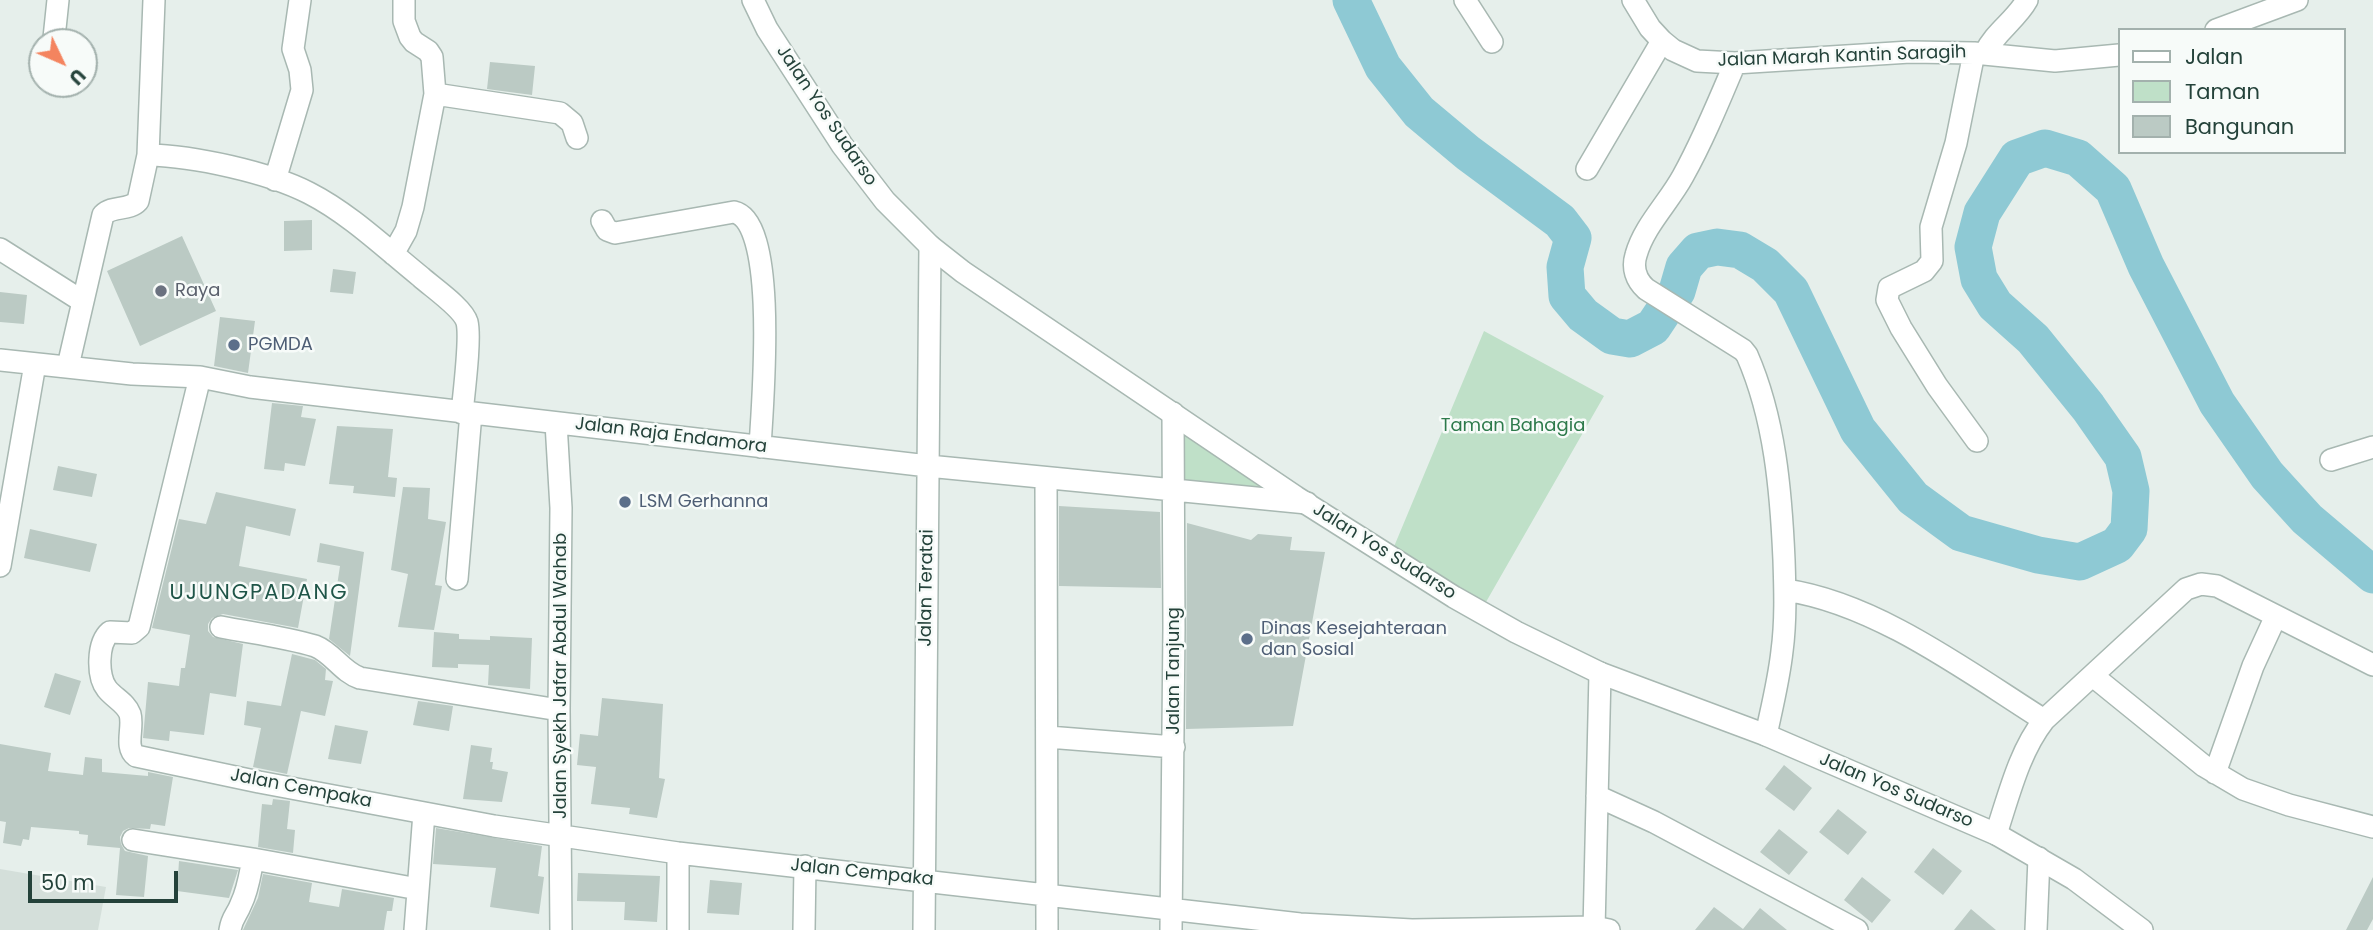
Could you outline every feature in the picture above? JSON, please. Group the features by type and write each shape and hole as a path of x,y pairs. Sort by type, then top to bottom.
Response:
{"street":[{"path":"55,28 58,0"},
{"path":"68,366 103,215 108,211 137,203 145,180 154,0"},
{"path":"275,180 302,90 300,70 293,49 300,0"},
{"path":"393,254 406,231 413,207 435,94 432,57 412,40 404,21 404,0"},
{"name":"Jalan Yos Sudarso","path":"754,0 767,29 842,145 886,201 930,246 962,272 1172,413 1454,597 1516,632 1600,673 1766,735 1996,834 2099,897 2143,930"},
{"path":"1465,0 1492,42"},
{"name":"Jalan Marah Kantin Saragih","path":"1633,0 1650,28 1662,41 1673,50 1697,61 1735,63 1910,52 1980,53 2055,61 2118,55"},
{"path":"1978,441 1937,386 1887,300 1889,288 1924,271 1932,261 1931,227 1980,53 2022,9 2027,0"},
{"path":"2221,28 2297,0"},
{"path":"1587,169 1662,41"},
{"path":"1735,63 1683,176 1644,236 1635,259 1637,276 1650,292 1743,350 1764,398 1778,492 1785,590 1782,651 1766,735"},
{"path":"435,94 560,113 572,123 577,138"},
{"path":"148,155 235,169 311,194 359,226 465,317 468,331 467,413 457,579"},
{"path":"602,221 607,230 615,233 734,212 740,213 748,221 755,238 764,285 765,335 760,447"},
{"name":"Jalan Teratai","path":"924,930 930,246"},
{"path":"0,249 82,301"},
{"name":"Jalan Raja Endamora","path":"0,360 132,374 200,377 250,387 760,447 1046,479 1307,503"},
{"path":"0,566 35,364"},
{"name":"Jalan Cempaka","path":"200,377 139,627 132,633 110,632 101,645 103,682 131,716 130,747 136,756 259,782 561,836 678,853 1046,894 1171,920 1255,920 1367,929 1599,929"},
{"name":"Jalan Tanjung","path":"1171,920 1174,747 1172,413"},
{"name":"Jalan Syekh Jafar Abdul Wahab","path":"556,423 561,508 561,930"},
{"path":"2331,460 2373,447"},
{"path":"1046,479 1047,930"},
{"path":"1996,834 2028,744 2044,720 2177,596 2195,584 2217,586 2373,665"},
{"path":"1785,590 1842,606 1877,620 1939,653 2044,720"},
{"path":"2215,773 2253,667 2276,616"},
{"path":"221,627 317,647 336,659 353,676 360,678 559,710"},
{"path":"1599,929 1597,796 1600,673"},
{"path":"2093,676 2215,773 2243,789 2289,805 2373,827"},
{"path":"1048,737 1174,747"},
{"path":"1597,796 1654,822 1857,930"},
{"path":"415,930 424,813"},
{"path":"133,840 418,889"},
{"path":"678,853 678,930"},
{"path":"2036,930 2039,858"},
{"path":"230,930 232,918 241,906 253,859"},
{"path":"804,930 805,866"}],"shaded area":[{"path":"0,869 106,887 98,930 0,930"}],"green space":[{"name":"Taman Bahagia","path":"1484,331 1604,396 1486,602 1393,549"},
{"path":"1176,420 1295,498 1177,488"}],"building":[{"path":"490,62 535,66 532,95 487,89"},
{"path":"312,220 312,250 284,251 284,221"},
{"name":"Raya","path":"182,236 216,311 140,346 107,271"},
{"path":"333,269 356,272 353,294 330,292"},
{"path":"0,292 27,295 24,324 0,322"},
{"name":"PGMDA","path":"220,317 255,321 248,373 214,366"},
{"path":"272,403 303,406 301,417 316,419 305,466 285,463 284,471 264,469"},
{"path":"337,426 393,429 388,477 397,478 395,497 353,493 354,486 329,484"},
{"path":"58,466 97,474 92,497 53,490"},
{"path":"403,487 430,488 428,519 446,522 435,585 442,586 434,630 398,627 408,574 391,570"},
{"path":"216,492 296,509 290,536 246,526 239,566 307,579 298,628 223,614 212,618 208,631 213,637 243,644 236,697 210,693 204,735 170,731 169,741 143,738 148,682 179,686 181,668 185,668 190,635 152,628 179,519 206,524"},
{"path":"1059,506 1160,512 1161,588 1059,586"},
{"name":"Dinas Kesejahteraan dan Sosial","path":"1187,523 1251,540 1258,534 1292,537 1290,550 1325,552 1293,726 1186,729"},
{"path":"30,529 97,544 90,572 24,558"},
{"path":"320,543 364,552 350,656 329,639 340,566 317,562"},
{"path":"434,632 459,634 459,639 490,640 490,636 532,638 530,689 488,685 489,665 432,667"},
{"path":"292,654 315,660 326,669 325,680 333,681 325,716 301,711 287,774 253,767 261,728 244,725 247,701 281,706"},
{"path":"55,673 81,681 70,715 44,707"},
{"path":"602,698 663,704 659,778 665,779 657,818 629,814 630,808 591,804 596,767 577,765 580,734 598,736"},
{"path":"418,701 453,706 449,731 413,725"},
{"path":"335,725 368,731 361,764 328,759"},
{"path":"0,744 51,753 48,771 83,775 85,757 102,759 102,772 148,776 148,772 173,777 165,826 151,824 150,829 129,828 123,831 120,837 125,851 148,856 144,897 116,895 120,848 87,845 88,835 79,834 79,831 31,827 29,840 23,839 21,846 3,843 6,822 0,821"},
{"path":"471,745 492,748 492,769 508,772 502,802 463,799"},
{"path":"1784,765 1812,788 1794,811 1765,789"},
{"path":"273,799 290,801 287,829 295,830 293,853 258,847 262,804 272,805"},
{"path":"1838,809 1867,832 1848,855 1819,832"},
{"path":"436,828 542,846 538,876 544,877 539,914 490,907 496,868 433,864"},
{"path":"1779,829 1808,852 1789,875 1760,852"},
{"path":"1933,848 1962,871 1943,895 1914,872"},
{"path":"179,861 238,870 229,898 177,891"},
{"path":"578,873 660,876 657,922 624,920 625,902 577,901"},
{"path":"263,874 312,883 309,902 339,907 342,889 394,898 392,911 387,911 384,930 243,930 258,898"},
{"path":"1862,877 1891,900 1872,923 1844,900"},
{"path":"2373,877 2373,919 2367,930 2346,930"},
{"path":"710,880 742,883 739,915 707,913"},
{"path":"1714,907 1743,929 1760,908 1787,930 1695,930"},
{"path":"1971,909 1996,930 1954,930"}],"waterway":[{"path":"1351,0 1383,67 1419,112 1468,153 1560,221 1573,238 1565,267 1567,296 1583,315 1612,336 1630,339 1653,327 1677,291 1684,267 1698,251 1717,247 1740,250 1765,265 1791,291 1858,430 1913,498 1961,533 2038,555 2080,562 2117,545 2129,529 2131,491 2123,457 2088,407 2033,339 1995,305 1979,279 1973,247 1982,213 2017,158 2045,148 2078,158 2113,189 2146,266 2217,403 2267,475 2307,519 2373,575"}],"place":[{"name":"Raya","path":"161,291"},
{"name":"PGMDA","path":"234,345"},
{"name":"LSM Gerhanna","path":"625,502"},
{"name":"Dinas Kesejahteraan dan Sosial","path":"1247,639"}],"district":[{"name":"UJUNGPADANG","path":"259,594"}]}
